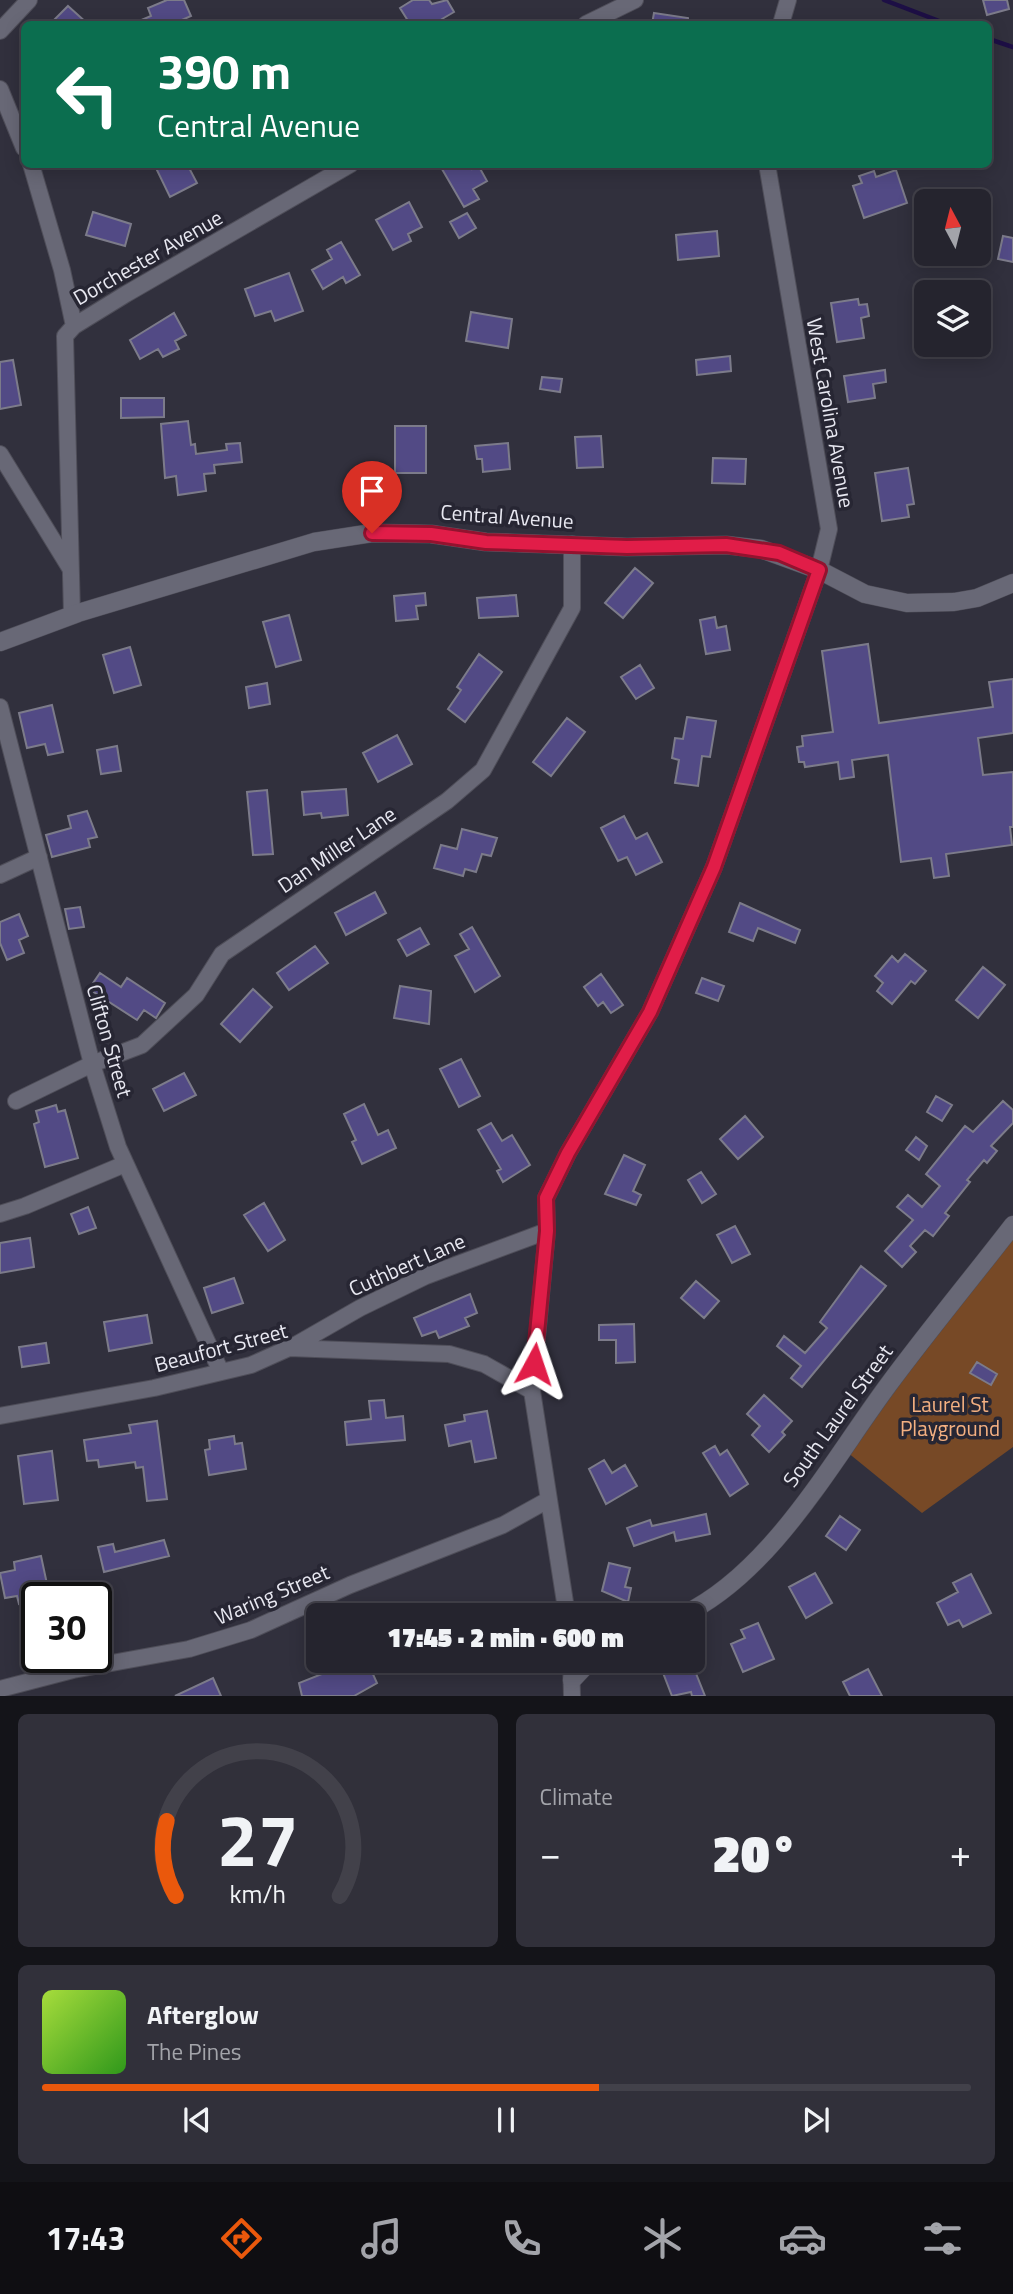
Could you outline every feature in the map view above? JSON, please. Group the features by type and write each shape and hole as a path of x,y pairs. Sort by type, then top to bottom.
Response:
{"street":[{"path":"0,31 29,0"},
{"path":"592,21 635,0"},
{"path":"782,21 788,0"},
{"path":"0,89 21,141"},
{"path":"32,168 62,270 74,326"},
{"name":"Dorchester Avenue","path":"72,615 65,336 74,326 344,168"},
{"name":"West Carolina Avenue","path":"566,1603 532,1391 547,1231 546,1198 568,1153 650,1012 723,845 819,570 828,529 768,168"},
{"path":"0,454 70,569"},
{"name":"Central Avenue","path":"0,642 72,615 343,536 372,533 431,534 486,542 627,547 726,545 779,553 865,594 907,603 954,602 976,598 1013,583"},
{"name":"Dan Miller Lane","path":"16,1101 92,1064 142,1045 196,995 222,954 447,801 483,771 572,608 572,544"},
{"name":"Clifton Street","path":"0,707 92,1064 125,1164 221,1372"},
{"path":"0,875 39,857"},
{"path":"0,1214 125,1164"},
{"name":"South Laurel Street","path":"703,1603 731,1586 773,1544 890,1383 1013,1225"},
{"name":"Cuthbert Lane","path":"289,1348 360,1308 426,1276 547,1231"},
{"name":"Beaufort Street","path":"0,1416 154,1388 251,1365 289,1348 449,1354 484,1364 532,1391"},
{"name":"Waring Street","path":"0,1689 73,1670 189,1649 241,1633 350,1585 503,1525 548,1500"},
{"path":"572,1688 582,1673"}],"green space":[{"name":"Laurel St Playground","path":"1013,1238 1013,1447 922,1513 847,1452"}],"building":[{"path":"167,0 184,0 191,16 180,21 139,21 151,16 148,8"},
{"path":"413,0 429,0 432,4 447,0 454,12 442,19 443,21 408,21 400,8"},
{"path":"983,0 1007,0 1009,9 987,15"},
{"path":"68,6 85,21 53,21"},
{"path":"654,13 688,18 688,21 653,21"},
{"path":"156,168 189,168 197,183 170,197"},
{"path":"480,168 487,181 473,189 479,199 464,207 442,169"},
{"path":"896,170 907,203 864,218 853,186 862,183 859,176 874,171 876,177"},
{"path":"409,202 422,227 408,234 411,241 393,250 376,220"},
{"path":"93,212 131,224 125,246 86,235"},
{"path":"467,213 476,228 459,238 450,222"},
{"path":"717,231 719,256 678,260 676,235"},
{"path":"1003,236 1013,238 1013,262 998,259"},
{"path":"341,242 360,275 346,283 343,277 323,289 312,270 332,259 327,250"},
{"path":"289,273 303,311 275,321 271,311 255,316 245,289"},
{"path":"858,299 859,305 867,304 869,316 861,318 864,338 837,342 831,303"},
{"path":"471,312 512,319 508,348 466,341"},
{"path":"174,313 186,335 175,341 179,349 163,357 158,349 140,359 130,340"},
{"path":"730,356 731,371 697,375 696,360"},
{"path":"13,360 21,405 0,409 0,362"},
{"path":"885,370 886,382 873,384 875,398 848,402 844,376"},
{"path":"542,377 562,379 560,392 540,389"},
{"path":"121,398 164,398 164,417 121,418"},
{"path":"188,421 191,445 195,444 196,454 227,450 226,444 240,443 242,462 214,465 215,473 204,474 206,491 178,495 176,476 165,478 161,424"},
{"path":"395,426 426,426 426,473 395,473"},
{"path":"601,436 603,467 577,468 575,437"},
{"path":"508,443 510,469 483,472 482,459 477,459 475,446"},
{"path":"713,458 746,459 745,484 712,483"},
{"path":"908,468 914,504 907,505 909,517 882,521 875,473"},
{"path":"635,568 653,583 623,618 605,603"},
{"path":"425,593 426,605 416,606 418,619 396,621 394,596"},
{"path":"516,595 518,616 479,618 477,598"},
{"path":"289,615 301,660 276,667 263,622"},
{"path":"715,617 717,628 726,626 730,650 706,654 700,620"},
{"path":"868,644 879,723 993,707 989,682 1013,679 1013,733 978,738 983,775 1013,772 1013,827 1010,827 1012,845 946,854 949,876 934,878 931,858 901,862 888,755 852,760 854,777 840,779 838,762 805,767 804,762 799,762 797,747 803,746 802,736 833,732 822,651"},
{"path":"130,647 141,685 114,693 103,655"},
{"path":"479,654 502,672 465,722 448,709 461,690 457,687"},
{"path":"640,665 654,688 636,699 621,677"},
{"path":"267,683 270,704 249,708 246,687"},
{"path":"52,705 63,752 48,755 45,744 27,748 19,713"},
{"path":"687,717 716,721 710,757 702,756 698,786 675,783 679,760 672,758 675,738 683,739"},
{"path":"567,718 585,732 551,776 533,762"},
{"path":"397,735 412,764 378,782 363,753"},
{"path":"117,746 121,771 101,774 97,750"},
{"path":"346,789 348,815 322,818 321,813 304,815 302,792"},
{"path":"267,790 273,854 253,855 247,792"},
{"path":"87,811 97,837 88,839 90,847 52,857 46,835 71,828 68,816"},
{"path":"624,816 636,839 647,833 662,862 636,875 627,857 618,861 601,828"},
{"path":"462,829 497,838 491,856 482,854 476,872 465,869 463,876 434,868 441,845 457,849"},
{"path":"375,892 386,913 346,935 335,913"},
{"path":"740,903 800,930 795,943 758,928 753,941 729,932"},
{"path":"80,907 84,927 69,929 65,909"},
{"path":"19,914 28,936 19,940 24,953 7,960 0,943 0,922"},
{"path":"472,927 500,976 475,992 455,956 469,949 460,934"},
{"path":"420,928 429,944 407,956 398,940"},
{"path":"315,946 328,963 289,990 277,973"},
{"path":"905,954 926,971 915,984 911,981 892,1004 877,991 883,983 875,976 892,956 898,962"},
{"path":"983,967 1005,985 978,1018 956,1000"},
{"path":"100,973 121,987 127,978 165,1003 156,1018 144,1010 137,1020 89,989"},
{"path":"601,974 623,1005 611,1013 603,1002 598,1006 584,987"},
{"path":"702,978 724,986 718,1001 696,993"},
{"path":"400,986 431,991 429,1024 394,1018"},
{"path":"253,989 272,1007 240,1042 221,1024"},
{"path":"461,1059 480,1096 459,1107 440,1069"},
{"path":"184,1073 196,1095 164,1111 153,1089"},
{"path":"936,1096 952,1105 942,1121 927,1112"},
{"path":"1003,1101 1013,1110 1013,1123 991,1146 997,1151 987,1163 984,1160 967,1180 970,1182 945,1213 949,1216 933,1236 925,1230 910,1246 916,1252 902,1267 885,1251 913,1220 897,1207 908,1195 922,1207 940,1186 926,1174 965,1126 973,1132"},
{"path":"364,1104 378,1135 388,1130 396,1148 362,1164 352,1142 356,1140 344,1114"},
{"path":"56,1105 58,1112 65,1110 78,1158 45,1167 34,1124 39,1122 36,1111"},
{"path":"745,1116 763,1137 738,1159 720,1139"},
{"path":"491,1123 502,1141 512,1135 530,1165 503,1182 497,1171 501,1169 478,1130"},
{"path":"916,1137 927,1146 919,1160 906,1150"},
{"path":"624,1155 645,1165 633,1191 641,1195 636,1205 605,1194"},
{"path":"701,1172 716,1194 702,1203 688,1180"},
{"path":"264,1203 285,1240 268,1251 244,1215"},
{"path":"88,1207 96,1228 79,1234 71,1214"},
{"path":"735,1226 750,1254 732,1263 717,1235"},
{"path":"30,1238 34,1267 0,1273 0,1243"},
{"path":"861,1266 886,1286 802,1387 791,1378 801,1366 777,1346 784,1336 805,1353 827,1328 820,1322"},
{"path":"234,1278 243,1303 212,1313 204,1288"},
{"path":"696,1281 719,1301 704,1318 681,1298"},
{"path":"470,1294 477,1313 465,1318 469,1326 439,1338 436,1331 422,1336 414,1318"},
{"path":"147,1315 152,1343 109,1351 104,1322"},
{"path":"634,1324 635,1362 616,1363 616,1340 599,1340 599,1325"},
{"path":"46,1343 49,1363 22,1367 19,1347"},
{"path":"977,1362 997,1374 991,1385 970,1373"},
{"path":"764,1395 792,1421 782,1432 785,1435 769,1452 752,1435 760,1426 747,1414"},
{"path":"384,1400 386,1418 403,1416 405,1440 347,1445 345,1422 371,1419 369,1401"},
{"path":"487,1411 496,1458 475,1462 471,1441 449,1446 445,1425 465,1421 464,1415"},
{"path":"157,1421 167,1499 147,1501 143,1467 136,1468 135,1462 99,1467 98,1460 87,1461 84,1440 131,1433 129,1425"},
{"path":"234,1436 235,1444 242,1443 246,1469 209,1475 205,1450 210,1449 209,1440"},
{"path":"715,1446 720,1455 727,1450 748,1484 730,1496 703,1453"},
{"path":"52,1451 58,1500 24,1504 18,1456"},
{"path":"604,1460 612,1473 625,1465 637,1486 606,1504 589,1469"},
{"path":"706,1514 710,1534 676,1541 674,1532 634,1546 627,1528 650,1520 652,1526"},
{"path":"840,1516 860,1530 846,1550 826,1536"},
{"path":"164,1540 169,1556 104,1572 98,1547 113,1544 115,1552"},
{"path":"41,1556 47,1582 21,1582 19,1604 17,1596 5,1598 0,1573 15,1570 14,1562"},
{"path":"609,1563 630,1568 625,1587 631,1588 628,1602 602,1591"},
{"path":"815,1573 832,1603 806,1618 789,1587"},
{"path":"971,1574 991,1613 963,1627 959,1620 948,1625 937,1603 958,1592 953,1583"},
{"path":"758,1623 774,1659 743,1672 731,1644 745,1638 741,1630"},
{"path":"868,1669 882,1696 850,1696 843,1682"},
{"path":"324,1673 372,1673 377,1683 354,1696 302,1696 299,1683"},
{"path":"663,1673 696,1673 705,1696 692,1696 691,1692 672,1696"},
{"path":"213,1678 221,1696 175,1696"}],"waterway":[{"path":"884,0 939,21"},
{"path":"992,40 1013,47"}],"route":[{"path":"372,533 431,534 486,542 627,547 726,545 779,553 819,570 729,832 714,867 650,1012 568,1153 546,1198 547,1231 534,1364"}]}
